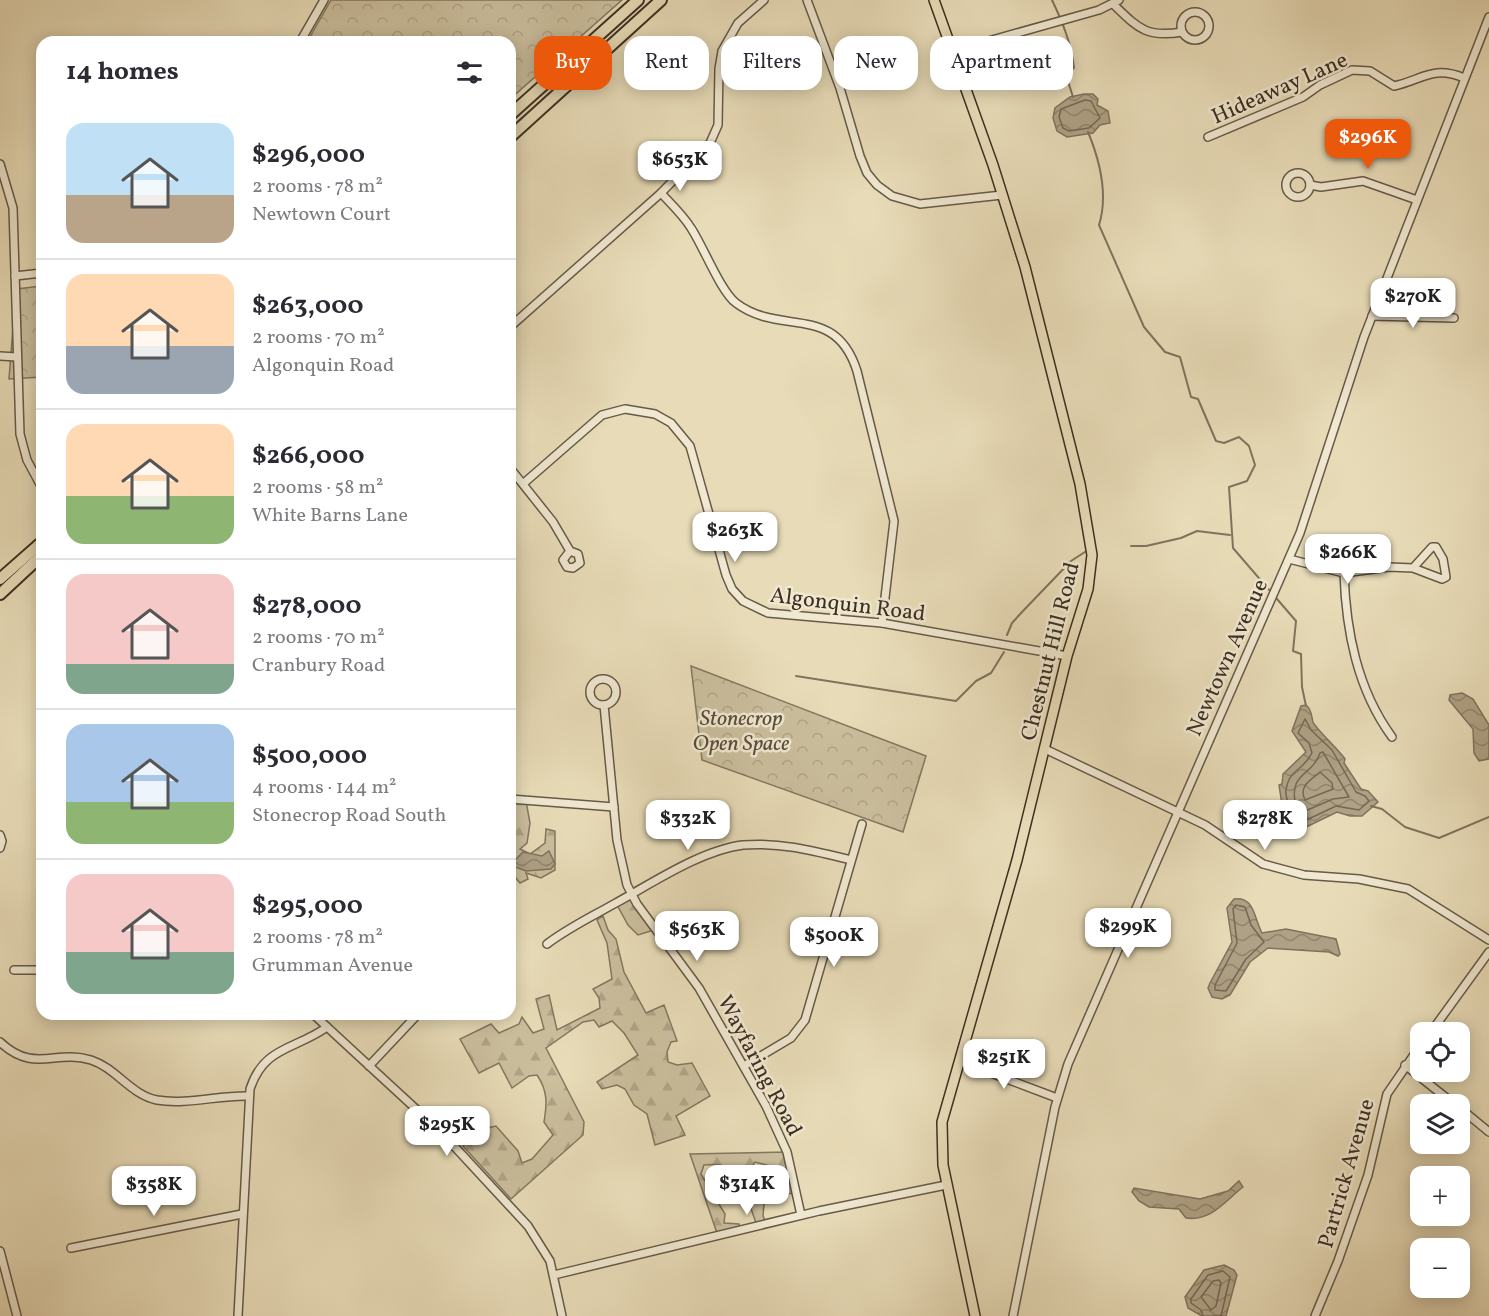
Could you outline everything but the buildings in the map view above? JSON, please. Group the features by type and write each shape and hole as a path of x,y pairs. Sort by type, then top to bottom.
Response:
{"highway":[{"path":"516,111 638,0"},
{"path":"516,132 661,0"},
{"path":"0,579 36,547"},
{"path":"0,594 36,561"}],"main road":[{"name":"Chestnut Hill Road","path":"934,0 947,36"},
{"name":"Chestnut Hill Road","path":"966,90 1002,195 1058,391 1090,532 1092,555 1089,582 1067,656 1017,860 958,1061 941,1130 946,1185 975,1316"}],"street":[{"path":"303,36 324,0"},
{"path":"516,322 661,193 710,143 718,124 719,69 723,51 738,23 764,0"},
{"path":"807,0 840,88 860,156 867,173 877,185 892,196 920,204 1002,195"},
{"path":"1007,36 1067,20 1116,2 1140,29 1159,35 1182,32"},
{"path":"1191,13 1199,13 1209,24 1202,38 1195,40 1187,38 1182,32 1181,24 1184,17 1191,13"},
{"name":"Newtown Avenue","path":"1012,1316 1058,1098 1072,1053 1278,585 1312,502 1372,316 1489,17"},
{"name":"Hideaway Lane","path":"1208,138 1303,97 1320,85 1352,70 1371,71 1394,86 1436,72 1452,73 1464,78"},
{"path":"0,164 13,207 20,434 27,460 36,477"},
{"path":"1310,185 1321,187 1363,181 1417,200"},
{"path":"661,193 690,226 736,303 765,315 825,329 837,336 848,347 857,371 894,521 882,623"},
{"path":"15,276 36,274"},
{"path":"1372,316 1454,318"},
{"path":"0,356 17,357"},
{"name":"Algonquin Road","path":"524,483 602,416 625,409 655,414 671,423 690,446 726,575 732,589 743,601 760,610 779,615 882,623 1067,656"},
{"path":"516,474 553,522 570,552"},
{"path":"1289,559 1344,573 1389,567 1413,568 1442,579 1446,577 1443,559 1436,547 1432,547 1413,568"},
{"path":"1344,573 1346,615 1354,655 1366,689 1392,737"},
{"name":"Wayfaring Road","path":"604,705 619,855 631,894 691,976 744,1066 784,1144 801,1215"},
{"path":"1045,749 1205,825 1224,840 1274,868 1304,875 1359,879 1408,889 1489,940"},
{"path":"516,799 614,807"},
{"path":"744,1066 791,1038 805,1020 862,824"},
{"path":"0,835 2,841 0,848"},
{"path":"547,944 631,894 699,859 732,847 770,844 794,846 851,860"},
{"path":"1438,1022 1489,952"},
{"path":"14,970 36,970"},
{"path":"319,1020 442,1133 528,1226 546,1252 554,1275 562,1316"},
{"path":"369,1066 412,1020"},
{"path":"238,1316 249,1096 253,1079 265,1060 327,1027"},
{"path":"0,1042 14,1053 27,1059 91,1060 142,1095 159,1100 249,1096"},
{"name":"Partrick Avenue","path":"1315,1316 1338,1261 1368,1175 1387,1094 1410,1059"},
{"path":"958,1061 1058,1098"},
{"path":"1405,1065 1441,1094"},
{"path":"1470,1116 1489,1132"},
{"path":"554,1275 801,1215 946,1185"},
{"path":"71,1248 242,1214"},
{"path":"0,1251 17,1316"}],"green space":[{"path":"331,0 622,0 581,36 534,36 534,78 516,94 516,36 310,36"},
{"path":"36,287 36,377 9,379 16,289"},
{"name":"Stonecrop Open Space","path":"691,666 926,756 903,832 702,760"},
{"path":"516,800 526,801 530,823 527,843 520,849 530,854 545,843 546,829 555,831 555,870 541,878 526,873 528,879 520,883 516,878"},
{"path":"631,894 657,929 638,935 628,925 616,903"},
{"path":"603,916 608,930 616,939 624,972 646,1013 664,1005 677,1041 671,1042 667,1052 668,1062 677,1065 692,1063 710,1096 676,1116 685,1135 655,1145 647,1114 634,1105 625,1089 617,1085 602,1089 597,1082 638,1055 624,1033 612,1021 599,1027 594,1020 583,1022 546,1048 584,1122 583,1135 511,1199 463,1146 483,1129 496,1126 518,1151 522,1163 532,1159 553,1135 544,1122 545,1092 537,1075 529,1076 512,1088 499,1063 479,1073 460,1039 491,1024 499,1033 519,1024 522,1017 533,1033 544,1029 536,999 549,995 557,1030 600,1008 599,998 593,989 612,979 607,943 597,920"},
{"path":"787,1152 797,1193 783,1194 770,1166 755,1162 743,1180 736,1180 724,1166 704,1165 701,1174 725,1214 724,1223 739,1224 741,1230 718,1236 690,1154"},
{"path":"750,1187 765,1194 763,1216 767,1224 757,1226 748,1200 740,1192"}],"water":[{"path":"1093,94 1098,99 1097,105 1108,111 1110,123 1100,125 1093,133 1067,137 1057,131 1053,118 1055,108 1070,97"},
{"path":"1462,693 1473,699 1489,725 1489,759 1479,761 1474,753 1473,729 1449,700 1450,695"},
{"path":"1306,705 1313,722 1345,759 1344,763 1361,789 1368,791 1378,802 1362,816 1350,816 1337,812 1296,832 1276,834 1274,831 1279,821 1277,816 1282,805 1279,785 1282,784 1283,774 1306,752 1292,731 1301,706"},
{"path":"549,851 555,864 551,869 526,871 516,867 516,859 523,852 542,856"},
{"path":"1234,899 1241,899 1250,905 1262,933 1286,929 1336,939 1340,954 1338,956 1329,952 1268,948 1250,962 1230,995 1222,999 1212,997 1208,988 1232,942 1227,908"},
{"path":"1239,1181 1243,1187 1224,1204 1203,1217 1195,1218 1186,1218 1179,1209 1149,1207 1139,1201 1132,1192 1134,1188 1200,1199 1228,1191"},
{"path":"1224,1265 1234,1270 1237,1275 1226,1316 1202,1316 1188,1308 1185,1297 1204,1270"}],"waterway":[{"path":"1052,0 1071,50 1074,68 1065,72 1073,97"},
{"path":"1088,132 1096,155 1103,190 1099,225 1144,327 1165,352 1180,357 1191,397 1198,399 1216,441 1224,443 1239,437 1249,446 1255,465 1247,481 1229,487 1233,548 1296,621 1293,651 1301,654 1302,687 1306,706"},
{"path":"1131,546 1146,546 1181,538 1197,531 1230,535"},
{"path":"1007,635 1012,623 1022,612 1071,561 1088,550"},
{"path":"796,676 956,701 976,681 991,673 1004,652"},
{"path":"1371,806 1382,809 1405,827 1439,838 1489,817"}]}
